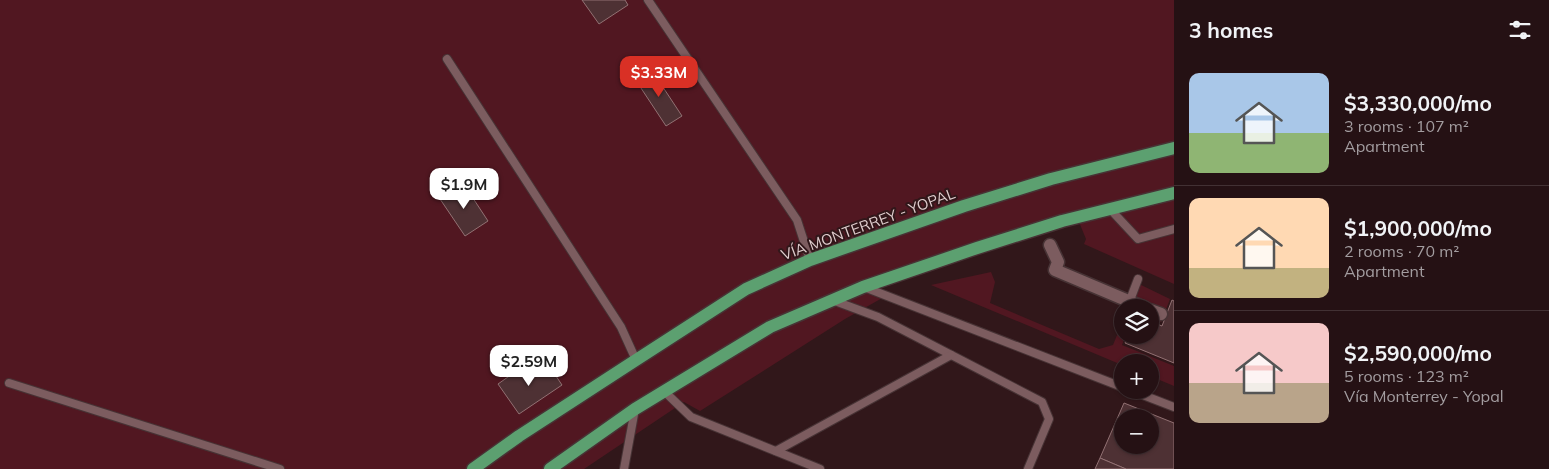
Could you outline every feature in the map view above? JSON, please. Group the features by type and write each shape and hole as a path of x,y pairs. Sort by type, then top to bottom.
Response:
{"main road":[{"name":"VÍA MONTERREY - YOPAL","path":"473,469 519,436 746,290 810,260 964,206 1050,179 1174,148"},
{"path":"550,469 635,410 770,327 863,287 1062,221 1174,193"}],"street":[{"path":"1050,245 1058,262 1055,270 1117,299"}],"lane":[{"path":"648,0 797,220 810,260"},
{"path":"447,58 621,327 636,360"},
{"path":"1110,209 1138,238 1174,229"},
{"path":"1130,299 1138,279"},
{"path":"863,287 1114,384"},
{"path":"832,300 878,317 1042,402 1049,419 1028,469"},
{"path":"776,451 951,355"},
{"path":"9,382 280,469"},
{"path":"665,392 691,417 820,469"},
{"path":"1153,399 1174,407"},
{"path":"622,468 635,410"}],"shaded area":[{"path":"0,0 1174,0 1174,284 1084,244 1086,239 1079,222 867,290 884,297 845,319 700,411 684,402 584,469 0,469"},
{"path":"991,272 995,282 990,303 1099,349 1113,345 1114,343 1122,344 1144,354 1114,354 1114,362 931,285"},
{"path":"1139,284 1170,299 1161,322 1159,321 1159,299 1133,299"},
{"path":"1159,360 1174,366 1174,386 1159,380"}],"building":[{"path":"582,0 625,0 628,5 599,24"},
{"path":"651,69 682,116 666,126 635,79"},
{"path":"463,183 488,221 465,236 440,199"},
{"path":"1172,300 1174,301 1174,363 1159,357 1159,354 1152,354 1127,344 1159,344 1159,325 1162,326"},
{"path":"548,364 562,385 519,414 498,384 525,365 532,375"},
{"path":"1124,403 1139,409 1121,409"},
{"path":"1159,417 1174,423 1174,469 1126,469 1100,458 1114,426 1114,454 1159,454"},
{"path":"1100,458 1126,469 1095,469"}]}
